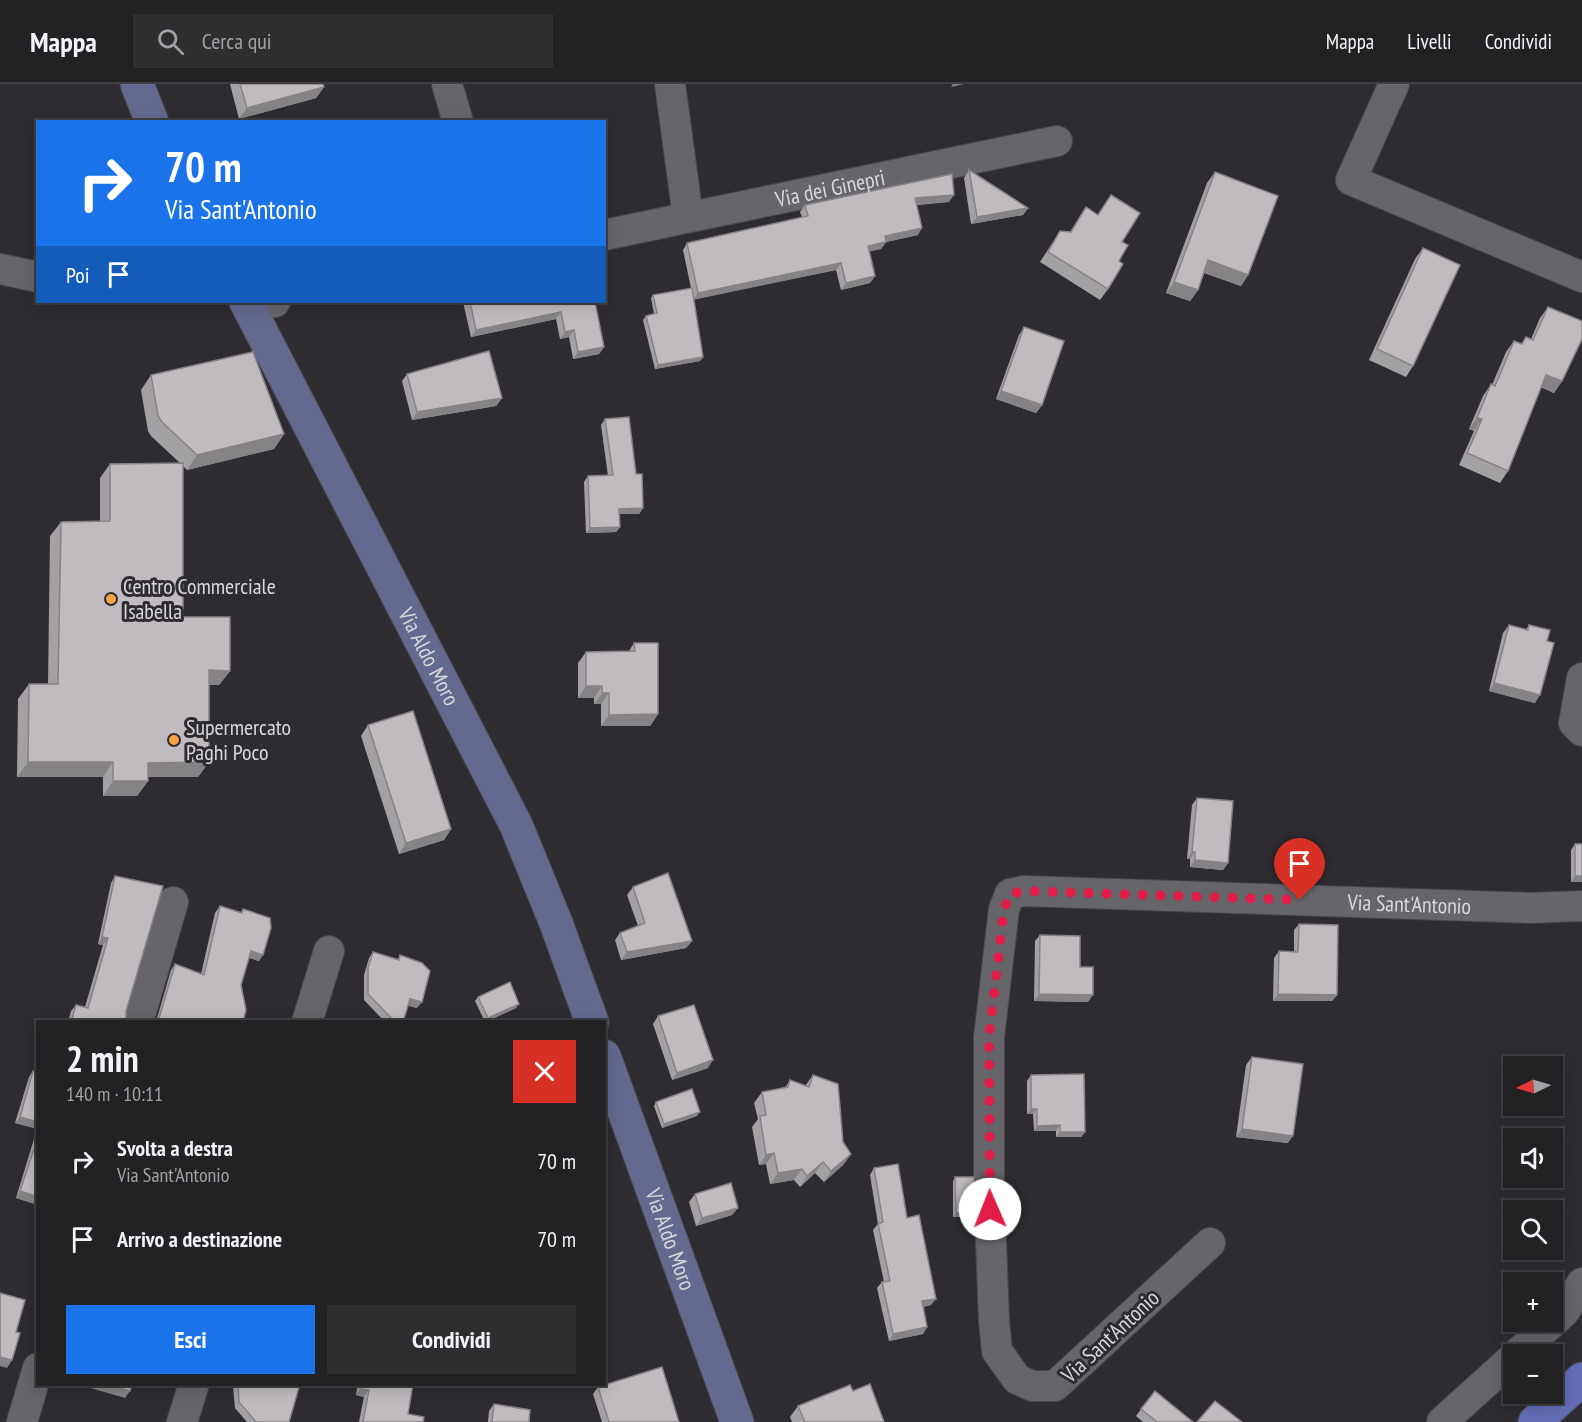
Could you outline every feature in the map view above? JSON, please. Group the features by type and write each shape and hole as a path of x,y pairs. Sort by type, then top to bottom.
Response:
{"main road":[{"path":"1535,1422 1582,1379"},
{"path":"1567,1422 1582,1409"}],"street":[{"path":"137,84 151,120"},
{"path":"447,84 457,120"},
{"path":"670,84 688,217"},
{"path":"1394,84 1351,180 1582,277"},
{"name":"Via dei Ginepri","path":"606,235 1057,141"},
{"path":"0,269 36,277"},
{"name":"Via Aldo Moro","path":"256,303 516,825 556,923 591,1020"},
{"path":"1582,678 1574,723 1582,731"},
{"name":"Via Sant'Antonio","path":"1210,1243 1055,1386 1032,1386 1017,1379 997,1351 989,1187 989,1037 1004,909 1010,894 1024,891 1530,908 1582,906"},
{"path":"139,1020 173,902"},
{"path":"308,1020 329,951"},
{"name":"Via Aldo Moro","path":"606,1062 737,1422"},
{"path":"1528,1344 1564,1312 1582,1283"},
{"path":"1442,1422 1503,1367"},
{"path":"22,1422 36,1375"},
{"path":"182,1422 193,1386"}],"building":[{"path":"240,84 323,84 324,87 247,108"},
{"path":"969,170 1028,208 977,217"},
{"path":"1215,172 1278,196 1248,275 1208,260 1198,290 1174,282"},
{"path":"952,174 954,195 915,198 922,228 885,236 886,242 868,246 875,276 846,283 841,263 698,293 687,243 808,216 805,205"},
{"path":"1111,195 1140,213 1122,242 1128,245 1119,261 1123,264 1108,289 1048,252 1060,231 1071,232 1086,207 1098,215"},
{"path":"1423,248 1460,265 1413,366 1377,349"},
{"path":"692,288 703,357 658,365 646,316 657,313 653,295"},
{"path":"470,303 595,303 604,347 578,352 574,330 565,332 561,312 476,330"},
{"path":"1548,307 1582,321 1582,339 1562,381 1546,375 1508,471 1467,453 1482,419 1477,418 1491,384 1495,386 1514,341 1522,344 1526,337 1533,340"},
{"path":"1024,327 1064,341 1042,405 1001,391"},
{"path":"489,351 502,398 417,412 407,374"},
{"path":"253,352 284,434 197,455 158,416 151,375"},
{"path":"629,417 636,474 642,474 643,508 619,509 620,527 590,528 588,476 613,475 605,419"},
{"name":"Centro Commerciale Isabella","path":"183,463 183,617 230,617 230,671 209,670 209,762 148,763 148,781 113,781 113,762 28,762 29,684 58,684 61,522 110,521 110,464"},
{"path":"1509,625 1528,630 1529,625 1550,630 1547,641 1554,643 1540,695 1494,683"},
{"path":"634,643 658,643 658,714 609,715 609,693 602,693 602,686 586,686 586,652 635,651"},
{"path":"413,711 451,829 406,843 368,725"},
{"path":"1197,798 1233,801 1228,863 1195,860 1195,852 1192,852"},
{"path":"1575,844 1582,844 1582,876 1575,876"},
{"path":"668,873 692,941 627,952 620,933 645,923 633,887"},
{"path":"115,876 163,886 126,1011 126,1020 72,1020 76,1005 88,1008 108,938 102,937"},
{"path":"220,906 242,913 243,909 270,918 271,928 263,955 251,951 241,985 246,1010 244,1020 159,1020 175,964 204,975"},
{"path":"1299,924 1338,925 1337,995 1278,994 1279,951 1298,952"},
{"path":"1040,935 1080,936 1080,967 1093,967 1093,995 1039,994"},
{"path":"373,952 399,960 400,955 422,963 430,971 422,1002 410,999 404,1020 393,1020 368,994 368,968"},
{"path":"510,982 519,1004 488,1018 478,997"},
{"path":"694,1005 713,1060 677,1073 658,1016"},
{"path":"1252,1057 1303,1064 1293,1136 1242,1129"},
{"path":"33,1071 36,1072 36,1121 20,1117"},
{"path":"1084,1074 1085,1132 1060,1132 1060,1125 1037,1126 1037,1109 1031,1109 1031,1075"},
{"path":"813,1075 838,1084 843,1142 851,1154 831,1171 823,1162 807,1176 802,1169 778,1173 774,1153 766,1155 760,1116 766,1115 762,1092 788,1087 790,1080 809,1087"},
{"path":"692,1089 700,1112 664,1124 656,1102"},
{"path":"36,1143 36,1196 20,1191"},
{"path":"898,1164 907,1218 919,1215 936,1299 922,1301 927,1327 893,1334 882,1282 890,1281 878,1224 883,1222 874,1168"},
{"path":"955,1177 974,1177 976,1213 956,1213"},
{"path":"731,1183 738,1208 702,1218 695,1194"},
{"path":"0,1293 25,1300 16,1332 20,1333 12,1360 0,1357"},
{"path":"662,1367 679,1422 609,1422 598,1387"},
{"path":"870,1384 884,1422 805,1422 798,1406 850,1385 853,1391"},
{"path":"113,1386 131,1386 130,1391"},
{"path":"238,1386 299,1386 289,1422 256,1422 239,1402"},
{"path":"361,1386 413,1386 408,1414 424,1417 423,1422 363,1422 369,1390 360,1389"},
{"path":"1155,1391 1193,1422 1157,1422 1141,1409"},
{"path":"1215,1401 1242,1422 1197,1422"},
{"path":"494,1404 530,1410 529,1422 492,1422"}],"place":[{"name":"Centro Commerciale Isabella","path":"111,599"},
{"name":"Supermercato Paghi Poco","path":"174,740"}],"route":[{"path":"990,1209 989,1037 1004,909 1010,894 1024,891 1300,900"}]}
